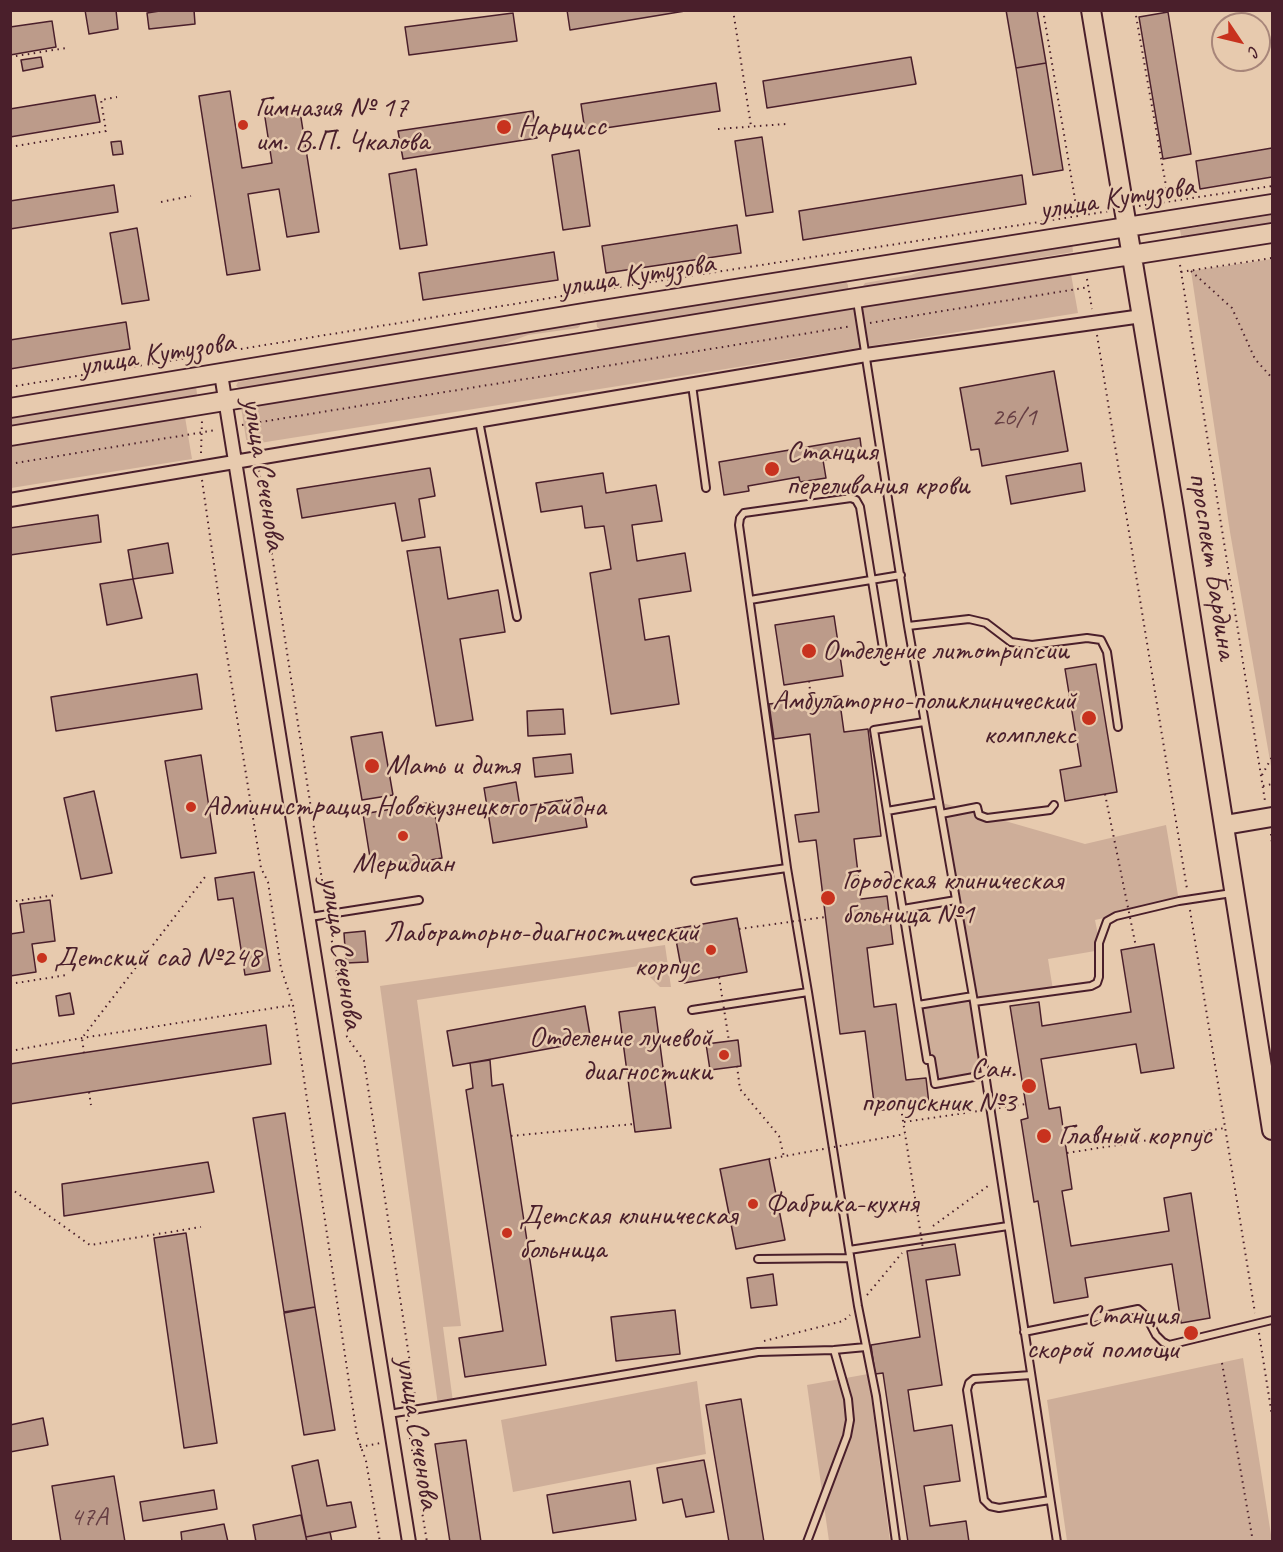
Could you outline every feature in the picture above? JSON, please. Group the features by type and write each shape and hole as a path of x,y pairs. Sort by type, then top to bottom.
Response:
{"main road":[{"name":"проспект Бардина","path":"1091,10 1225,825 1272,1130"},
{"name":"улица Кутузова","path":"10,408 590,312 1127,227 1170,211 1272,204"},
{"name":"улица Кутузова","path":"10,436 856,298 1272,233"},
{"path":"1225,825 1270,817"}],"street":[{"path":"10,500 866,355 1142,316"},
{"name":"улица Сеченова","path":"221,374 409,1542"}],"lane":[{"path":"856,298 924,722 973,999 1057,1542"},
{"path":"692,385 706,488"},
{"path":"479,421 517,616"},
{"path":"885,661 860,507 856,500 851,498 744,513 739,525 787,868 850,1258 876,1396 896,1542"},
{"path":"750,600 901,575"},
{"path":"908,626 969,619 986,623 1011,642 1032,645 1087,638 1101,640 1107,652 1118,727"},
{"path":"924,722 874,730 927,1060 931,1059 935,1084 985,1075"},
{"path":"887,811 939,802"},
{"path":"941,814 977,807 979,815 987,818 1050,810 1054,805"},
{"path":"695,881 787,868"},
{"path":"918,1005 1091,986 1097,983 1100,977 1099,943 1107,921 1116,916 1235,892"},
{"path":"310,917 419,900"},
{"path":"903,909 956,900"},
{"path":"692,1010 808,992"},
{"path":"849,1250 1008,1226"},
{"path":"758,1259 850,1258"},
{"path":"1024,1332 1138,1309 1146,1316 1156,1335 1169,1345 1272,1320"},
{"path":"387,1414 758,1352 866,1347"},
{"path":"807,1542 847,1436 850,1420 848,1399 834,1350"},
{"path":"1031,1375 974,1379 966,1390 984,1500 990,1506 999,1508 1050,1500"}],"path":[{"path":"733,10 751,126"},
{"path":"1043,10 1078,215 1079,234"},
{"path":"1135,10 1170,211"},
{"path":"10,57 66,48"},
{"path":"10,147 106,131 101,100 117,97"},
{"path":"718,129 786,124"},
{"path":"10,387 1078,215 1124,209 1170,211 1272,186"},
{"path":"161,202 191,196"},
{"path":"1177,247 1263,786 1270,817 1272,843"},
{"path":"1181,272 1272,258"},
{"path":"1084,262 1272,1416"},
{"path":"1191,271 1232,308 1255,359 1272,378"},
{"path":"10,464 1089,287"},
{"path":"203,406 200,468 226,649 261,868 268,882 281,968 293,1005 357,1436 366,1461 380,1542"},
{"path":"252,424 347,1037 364,1061 415,1396 406,1411 427,1542"},
{"path":"809,681 811,699"},
{"path":"1262,775 1272,757"},
{"path":"1263,786 1272,784"},
{"path":"1105,794 1136,948"},
{"path":"84,1053 82,1038 205,877"},
{"path":"10,902 56,895"},
{"path":"739,929 825,917"},
{"path":"10,984 67,975"},
{"path":"719,977 729,1041"},
{"path":"10,1051 293,1005"},
{"path":"737,1066 740,1089 779,1136 784,1156"},
{"path":"89,1092 91,1105"},
{"path":"903,1122 1026,1104"},
{"path":"901,1108 923,1249"},
{"path":"511,1136 634,1124"},
{"path":"1066,1153 1225,1128"},
{"path":"769,1159 905,1134"},
{"path":"10,1188 90,1245 201,1227"},
{"path":"1222,1363 1254,1542"}],"shaded area":[{"path":"1272,215 1272,226 1182,240 1180,230"},
{"path":"1072,242 1073,252 864,288 863,286 865,283 911,275 938,265"},
{"path":"1272,259 1272,772 1230,532 1191,271"},
{"path":"1071,274 1078,313 247,445 241,407"},
{"path":"845,280 848,290 845,292 602,331 597,327 596,319"},
{"path":"580,321 578,328 528,335 488,350 239,388 236,386 238,382 302,370 317,364"},
{"path":"196,386 197,394 194,397 11,426 11,414"},
{"path":"185,417 192,459 11,488 11,445"},
{"path":"939,802 1085,844 1166,825 1179,901 1095,920 1101,950 1048,959 1053,990 974,1002 985,1075 935,1084 931,1060 927,1060 918,1005 972,996"},
{"path":"665,945 671,987 660,987 639,966 417,1000 461,1326 443,1327 453,1402 438,1405 380,986"},
{"path":"1243,1358 1272,1541 1067,1541 1047,1400"},
{"path":"868,1374 890,1541 829,1541 807,1385"},
{"path":"697,1381 706,1454 513,1492 501,1420"}],"building":[{"path":"85,10 116,10 118,29 89,34"},
{"path":"194,10 195,24 149,29 147,13"},
{"path":"567,10 691,10 570,30"},
{"path":"1006,10 1037,10 1046,63 1016,68"},
{"path":"1168,12 1191,154 1163,159 1139,17"},
{"path":"513,13 517,41 409,55 405,27"},
{"path":"52,21 56,47 10,55 10,27"},
{"path":"41,57 43,67 23,71 21,60"},
{"path":"911,57 916,84 767,108 763,81"},
{"path":"1046,63 1063,170 1033,175 1016,68"},
{"path":"716,83 720,111 585,131 581,104"},
{"path":"230,91 242,168 272,163 264,111 299,105 319,232 287,237 279,189 248,194 260,270 227,275 199,96"},
{"path":"95,95 100,122 10,137 10,109"},
{"path":"533,111 537,138 403,159 398,131"},
{"path":"762,137 773,212 746,216 735,141"},
{"path":"121,141 123,154 113,155 111,142"},
{"path":"1272,148 1272,177 1200,189 1196,161"},
{"path":"579,150 590,226 563,230 552,155"},
{"path":"416,169 427,245 400,249 389,174"},
{"path":"1022,175 1026,204 803,240 799,211"},
{"path":"114,185 118,212 10,229 10,201"},
{"path":"737,225 741,253 606,273 602,246"},
{"path":"137,228 149,300 122,304 110,233"},
{"path":"554,252 558,280 423,300 419,273"},
{"path":"126,322 130,349 10,369 10,340"},
{"path":"1054,371 1068,451 982,466 979,449 971,450 960,388"},
{"name":"Станция переливания крови","path":"860,438 862,454 823,460 826,478 800,482 799,477 748,486 749,491 724,495 719,462"},
{"path":"1081,463 1085,491 1011,504 1006,476"},
{"path":"430,468 435,496 419,499 425,537 402,541 395,503 302,518 297,489"},
{"path":"603,473 606,493 656,485 662,521 632,525 637,561 685,553 691,591 639,599 645,640 669,636 679,704 611,714 590,573 611,569 604,526 585,528 582,506 541,512 536,483"},
{"path":"98,515 101,542 10,555 10,528"},
{"path":"168,543 173,573 133,579 128,550"},
{"path":"440,547 448,599 498,590 505,632 460,639 473,720 436,726 407,551"},
{"path":"133,579 142,618 107,625 100,584"},
{"name":"Отделение литотрипсии","path":"834,616 843,676 784,685 775,625"},
{"name":"Амбулаторно-поликлинический комплекс","path":"1096,664 1117,792 1065,801 1060,770 1081,766 1065,669"},
{"path":"197,674 202,709 56,731 51,697"},
{"path":"839,696 844,732 868,729 881,836 854,839 861,899 887,896 893,944 867,948 874,1007 896,1004 906,1080 926,1078 929,1104 875,1111 865,1031 840,1034 816,840 799,842 795,815 819,812 810,734 774,739 769,704"},
{"path":"563,709 565,734 528,736 527,711"},
{"name":"Мать и дитя","path":"382,732 393,795 362,800 351,737"},
{"path":"571,754 573,773 535,777 533,758"},
{"name":"Администрация Новокузнецкого района","path":"201,755 216,853 181,858 165,761"},
{"path":"516,782 520,807 582,797 587,827 493,843 484,788"},
{"path":"94,791 112,873 81,879 64,798"},
{"name":"Меридиан","path":"433,802 442,858 372,870 363,814"},
{"path":"254,872 270,971 245,975 233,898 218,900 215,878"},
{"name":"Детский сад №248","path":"50,900 55,941 32,944 36,972 10,976 10,934 24,932 20,904"},
{"name":"Лабораторно-диагностический корпус","path":"737,918 747,972 684,983 674,929"},
{"path":"365,931 368,962 346,963 344,933"},
{"name":"Главный корпус","path":"1154,944 1174,1068 1141,1073 1136,1044 1041,1059 1049,1109 1060,1107 1072,1189 1062,1191 1071,1246 1169,1231 1164,1198 1191,1193 1210,1318 1181,1323 1172,1264 1085,1278 1088,1297 1054,1303 1038,1201 1034,1202 1021,1120 1028,1118 1010,1006 1039,1002 1042,1026 1131,1012 1121,950"},
{"path":"70,993 74,1014 59,1016 56,996"},
{"path":"585,1006 591,1041 453,1066 447,1031"},
{"path":"655,1007 671,1128 635,1132 619,1012"},
{"path":"266,1025 271,1064 10,1104 10,1064"},
{"name":"Отделение лучевой диагностики","path":"738,1040 741,1066 710,1070 706,1044"},
{"name":"Детская клиническая больница","path":"490,1060 492,1086 503,1084 546,1365 465,1377 459,1338 503,1331 466,1090 473,1088 470,1063"},
{"path":"285,1113 315,1307 284,1312 253,1118"},
{"name":"Фабрика-кухня","path":"769,1159 785,1240 736,1249 720,1169"},
{"path":"208,1162 214,1192 64,1216 62,1184"},
{"path":"186,1233 217,1443 184,1448 154,1238"},
{"path":"955,1244 960,1275 926,1280 942,1385 908,1390 914,1431 952,1425 960,1481 924,1486 930,1526 966,1521 969,1542 908,1542 883,1373 875,1374 871,1345 920,1337 907,1251"},
{"path":"773,1274 777,1305 751,1308 747,1278"},
{"path":"315,1307 335,1430 304,1435 284,1313"},
{"path":"675,1310 680,1354 616,1361 611,1317"},
{"path":"741,1399 764,1542 729,1542 706,1405"},
{"path":"43,1418 48,1445 10,1452 10,1425"},
{"path":"466,1440 481,1542 450,1542 435,1444"},
{"path":"318,1460 327,1506 351,1502 356,1527 306,1537 292,1466"},
{"path":"704,1460 714,1512 686,1517 682,1499 663,1503 657,1468"},
{"path":"114,1476 125,1542 61,1542 52,1486"},
{"path":"630,1481 636,1520 553,1533 547,1495"},
{"path":"214,1490 217,1509 143,1521 140,1502"},
{"path":"301,1515 307,1542 256,1542 253,1525"},
{"path":"224,1524 228,1542 182,1542 181,1532"},
{"path":"330,1532 332,1542 307,1542 306,1537"}],"place":[{"name":"Гимназия № 17 им. В.П. Чкалова","path":"243,125"},
{"name":"Нарцисс","path":"504,127"},
{"name":"Станция переливания крови","path":"772,469"},
{"name":"Отделение литотрипсии","path":"809,651"},
{"name":"Амбулаторно-поликлинический комплекс","path":"1089,718"},
{"name":"Мать и дитя","path":"372,766"},
{"name":"Администрация Новокузнецкого района","path":"191,807"},
{"name":"Меридиан","path":"403,836"},
{"name":"Городская клиническая больница №1","path":"828,898"},
{"name":"Лабораторно-диагностический корпус","path":"711,950"},
{"name":"Детский сад №248","path":"42,958"},
{"name":"Отделение лучевой диагностики","path":"724,1055"},
{"name":"Сан. пропускник №3","path":"1029,1086"},
{"name":"Главный корпус","path":"1044,1136"},
{"name":"Фабрика-кухня","path":"753,1204"},
{"name":"Детская клиническая больница","path":"507,1233"},
{"name":"Станция скорой помощи","path":"1191,1333"}]}
